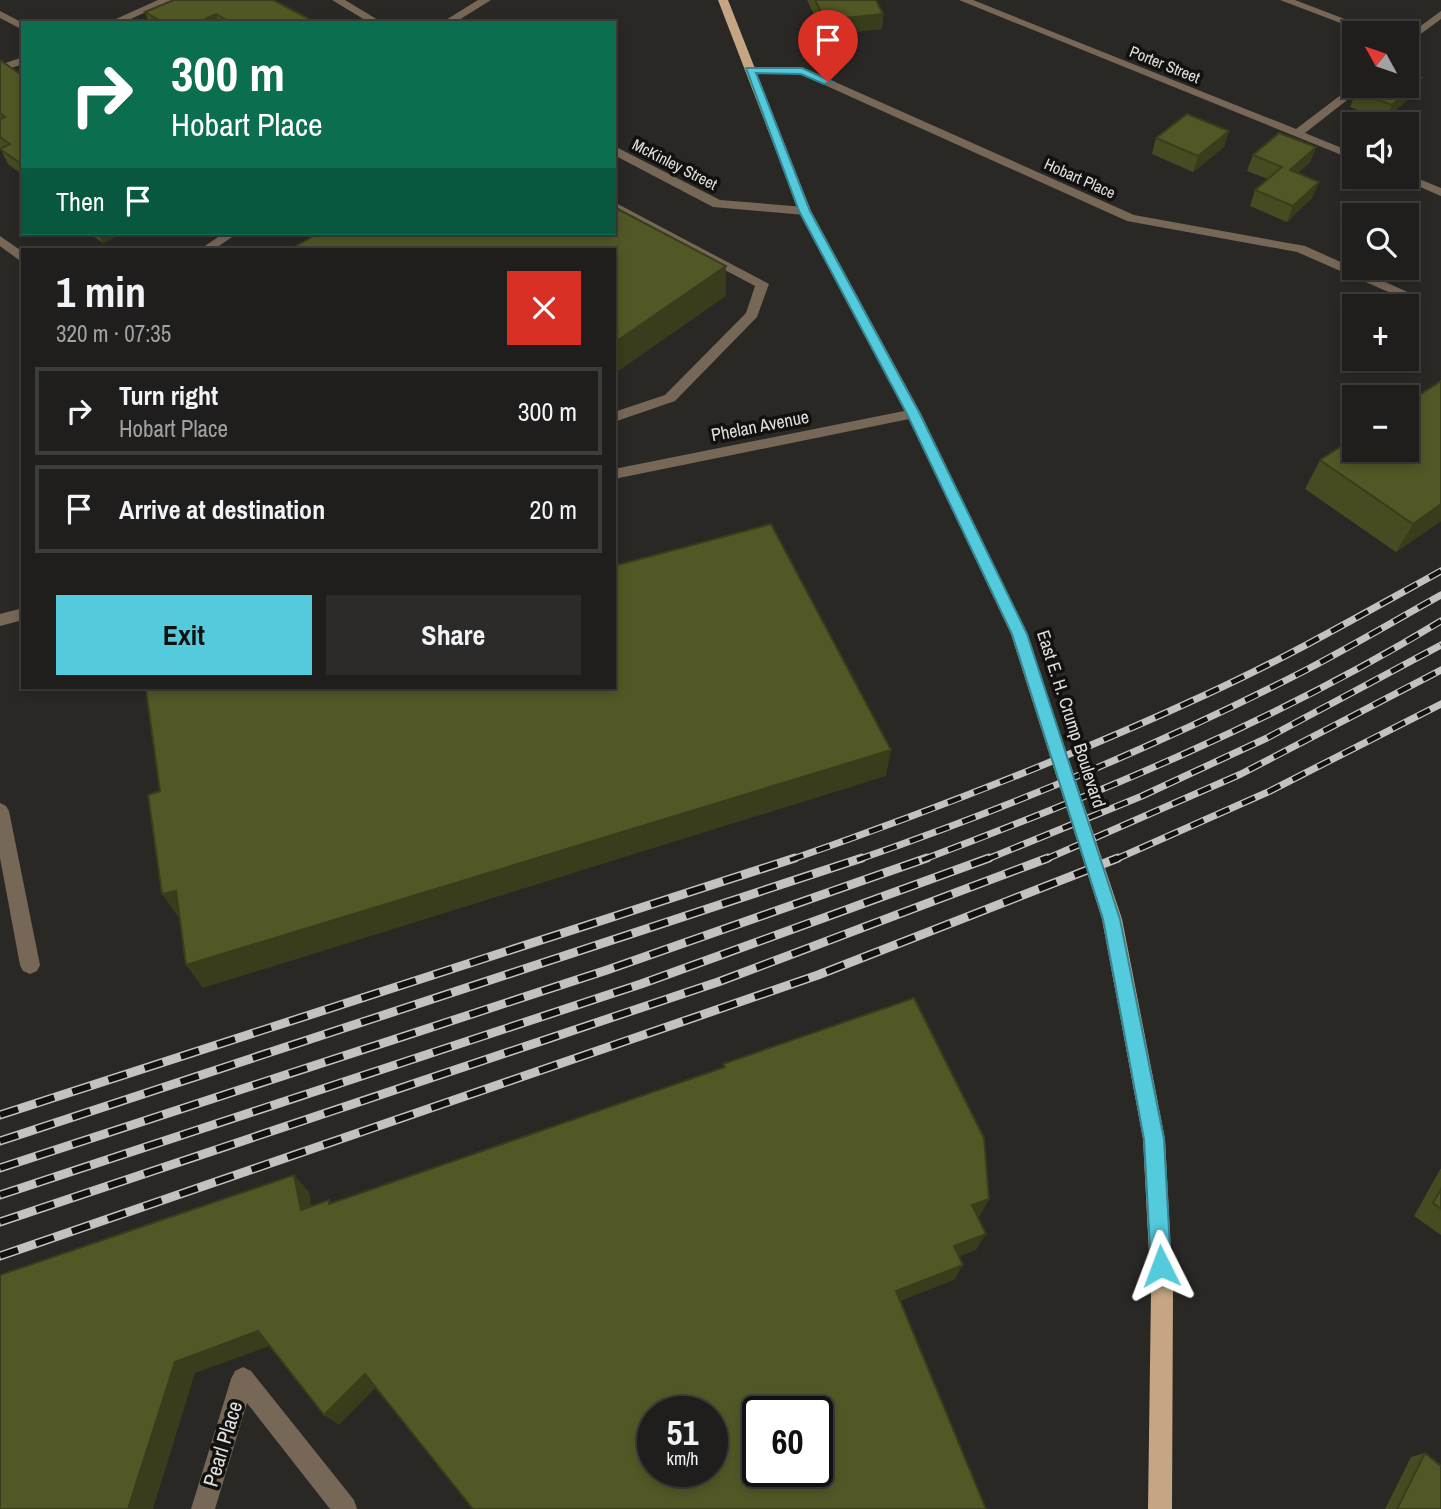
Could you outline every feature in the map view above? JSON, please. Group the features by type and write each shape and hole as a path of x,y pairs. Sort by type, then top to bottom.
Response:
{"main road":[{"name":"East E. H. Crump Boulevard","path":"723,0 805,211 914,414 1019,634 1112,919 1154,1139 1162,1292 1160,1509"}],"street":[{"path":"117,21 167,0"},
{"path":"337,0 374,21"},
{"path":"449,21 486,0"},
{"name":"Porter Street","path":"964,0 1342,152"},
{"path":"1285,0 1343,21"},
{"path":"0,13 21,26"},
{"path":"1419,31 1441,14"},
{"path":"0,69 21,61"},
{"name":"Hobart Place","path":"750,70 802,71 1131,218 1300,249 1405,294"},
{"path":"1297,134 1344,98"},
{"name":"McKinley Street","path":"616,151 717,204 805,211"},
{"path":"1419,183 1441,192"},
{"path":"616,207 762,284 752,314 670,398 616,415"},
{"path":"208,248 229,235"},
{"path":"0,240 21,257"},
{"name":"Phelan Avenue","path":"616,474 914,414"},
{"path":"0,620 21,615"},
{"path":"0,811 30,965"},
{"name":"Pearl Place","path":"203,1509 243,1379 345,1509"}],"building":[{"path":"174,0 273,0 313,21 228,21 216,14 200,21 161,21 145,12"},
{"path":"815,0 876,0 883,14 825,20"},
{"path":"0,60 21,75 21,164 0,149 10,144 0,137 0,119 5,117 0,113"},
{"path":"1373,98 1400,98 1392,105"},
{"path":"1187,114 1229,131 1198,156 1156,138"},
{"path":"1279,133 1316,147 1290,170 1319,182 1293,206 1255,190 1282,167 1253,155"},
{"path":"616,208 726,266 616,342 616,248 293,248 315,235 616,235"},
{"path":"1441,381 1441,504 1413,524 1320,460 1342,446 1342,462 1419,462 1419,395"},
{"path":"771,524 891,750 186,965 176,891 162,894 148,795 160,791 146,690 616,689 616,565"},
{"path":"914,998 984,1138 989,1199 972,1205 986,1234 954,1246 963,1265 896,1291 986,1509 473,1509 365,1374 324,1415 258,1331 175,1362 128,1509 0,1509 0,1275 294,1175 301,1210 329,1200 329,1204 725,1067 723,1064"},
{"path":"1441,1189 1441,1209 1433,1203"},
{"path":"1425,1453 1441,1466 1441,1509 1397,1509"}],"railway":[{"path":"790,860 1000,782 1154,718 1265,666 1441,571"},
{"path":"857,860 1028,796 1141,749 1306,670 1441,595"},
{"path":"922,860 1187,752 1316,691 1441,621"},
{"path":"985,860 1142,796 1267,738 1441,645"},
{"path":"1044,860 1241,774 1441,670"},
{"path":"1114,860 1268,792 1441,704"},
{"path":"0,1115 795,858"},
{"path":"0,1141 862,858"},
{"path":"0,1168 607,970 927,858"},
{"path":"0,1195 641,984 989,858"},
{"path":"0,1222 718,982 1048,858"},
{"path":"0,1256 818,975 1118,858"}],"route":[{"path":"828,82 802,71 750,70 805,211 914,414 1019,634 1112,919 1154,1139 1161,1266"}]}
